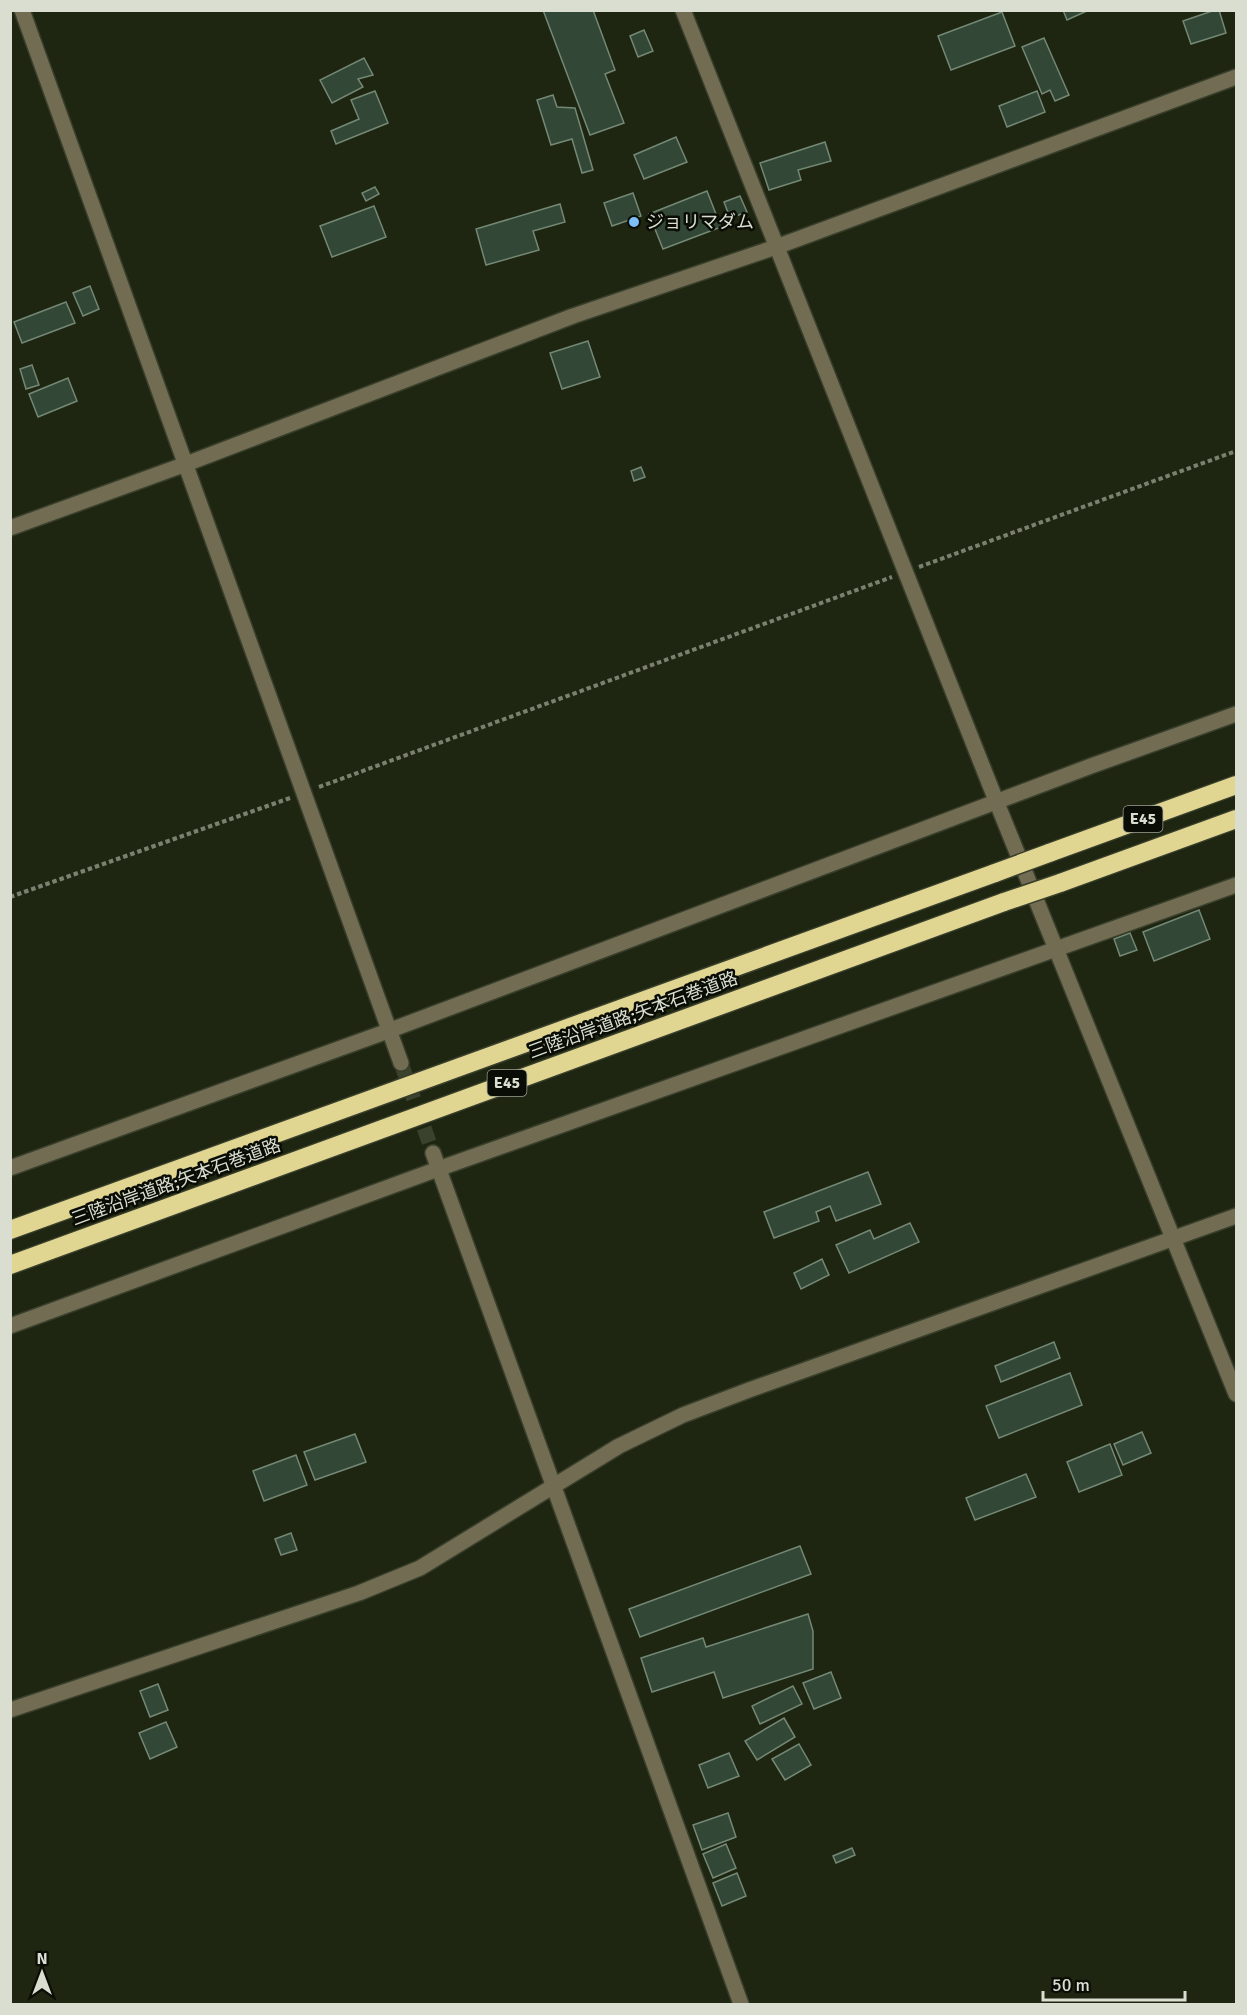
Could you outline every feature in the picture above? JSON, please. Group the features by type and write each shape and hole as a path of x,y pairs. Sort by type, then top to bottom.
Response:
{"highway":[{"name":"三陸沿岸道路;矢本石巻道路","path":"10,1230 1236,785"},
{"name":"三陸沿岸道路;矢本石巻道路","path":"10,1264 1236,819"}],"street":[{"path":"22,10 401,1063"},
{"path":"683,10 905,572 1236,1394"},
{"path":"10,528 186,464 573,316 776,247 1236,77"},
{"path":"10,1168 388,1031 1091,766 1236,714"},
{"path":"10,1326 438,1169 1236,885"},
{"path":"433,1153 741,2004"},
{"path":"10,1710 359,1593 420,1568 620,1446 683,1415 1236,1216"}],"path":[{"path":"10,897 303,793 1236,451"}],"building":[{"path":"543,10 593,10 615,70 605,74 624,123 590,135"},
{"path":"1063,10 1089,10 1067,20"},
{"path":"1219,10 1226,33 1191,44 1183,21"},
{"path":"1002,12 1015,46 951,70 938,36"},
{"path":"644,30 653,51 638,57 630,36"},
{"path":"1044,38 1069,95 1055,101 1050,90 1042,94 1022,47"},
{"path":"364,58 373,75 358,79 363,87 332,103 320,80"},
{"path":"375,91 388,123 336,144 331,131 359,119 351,100"},
{"path":"1037,91 1045,112 1007,127 999,106"},
{"path":"553,95 557,107 575,108 593,170 582,173 572,139 551,145 537,100"},
{"path":"676,137 687,162 644,179 634,155"},
{"path":"825,142 831,161 798,170 801,180 769,190 760,163"},
{"path":"375,187 379,194 366,201 362,193"},
{"path":"707,191 721,227 663,249 649,214"},
{"path":"633,193 641,216 612,226 604,203"},
{"path":"740,196 747,212 730,218 724,202"},
{"path":"560,204 565,222 533,231 539,250 486,265 476,229"},
{"path":"374,206 386,237 332,257 320,226"},
{"path":"90,286 99,309 83,316 73,293"},
{"path":"66,302 75,323 22,343 14,322"},
{"path":"588,341 600,377 562,389 550,353"},
{"path":"32,365 39,385 26,389 20,369"},
{"path":"68,378 77,401 38,417 29,394"},
{"path":"641,467 645,477 634,481 631,471"},
{"path":"1199,910 1210,939 1154,961 1143,932"},
{"path":"1130,933 1137,950 1120,956 1114,939"},
{"path":"868,1172 881,1204 836,1221 830,1206 816,1212 819,1221 774,1238 764,1212"},
{"path":"910,1223 919,1242 849,1273 836,1245 870,1230 874,1239"},
{"path":"822,1259 829,1275 801,1289 794,1273"},
{"path":"1054,1342 1060,1358 1001,1382 995,1366"},
{"path":"1070,1373 1082,1405 999,1438 986,1406"},
{"path":"1142,1432 1151,1453 1123,1465 1114,1444"},
{"path":"355,1434 366,1462 315,1480 304,1452"},
{"path":"1110,1444 1122,1475 1079,1492 1067,1462"},
{"path":"296,1455 307,1485 264,1501 253,1471"},
{"path":"1026,1474 1036,1497 975,1520 966,1498"},
{"path":"291,1533 297,1550 281,1555 275,1539"},
{"path":"800,1546 811,1574 640,1637 629,1609"},
{"path":"808,1614 813,1631 813,1669 723,1698 714,1672 652,1692 641,1658 703,1638 706,1647"},
{"path":"831,1672 841,1698 814,1709 803,1683"},
{"path":"158,1684 168,1710 150,1717 140,1691"},
{"path":"793,1686 802,1704 760,1724 752,1706"},
{"path":"784,1718 795,1737 757,1760 745,1741"},
{"path":"166,1722 177,1747 150,1759 139,1733"},
{"path":"799,1744 811,1765 785,1780 772,1759"},
{"path":"729,1753 739,1776 708,1788 699,1765"},
{"path":"728,1813 736,1837 702,1850 693,1825"},
{"path":"726,1844 736,1868 713,1878 703,1854"},
{"path":"852,1848 855,1855 836,1863 833,1856"},
{"path":"737,1873 746,1896 722,1906 713,1883"}],"tunnel":[{"path":"401,1063 433,1153"}],"place":[{"name":"ジョリマダム","path":"634,222"}]}
